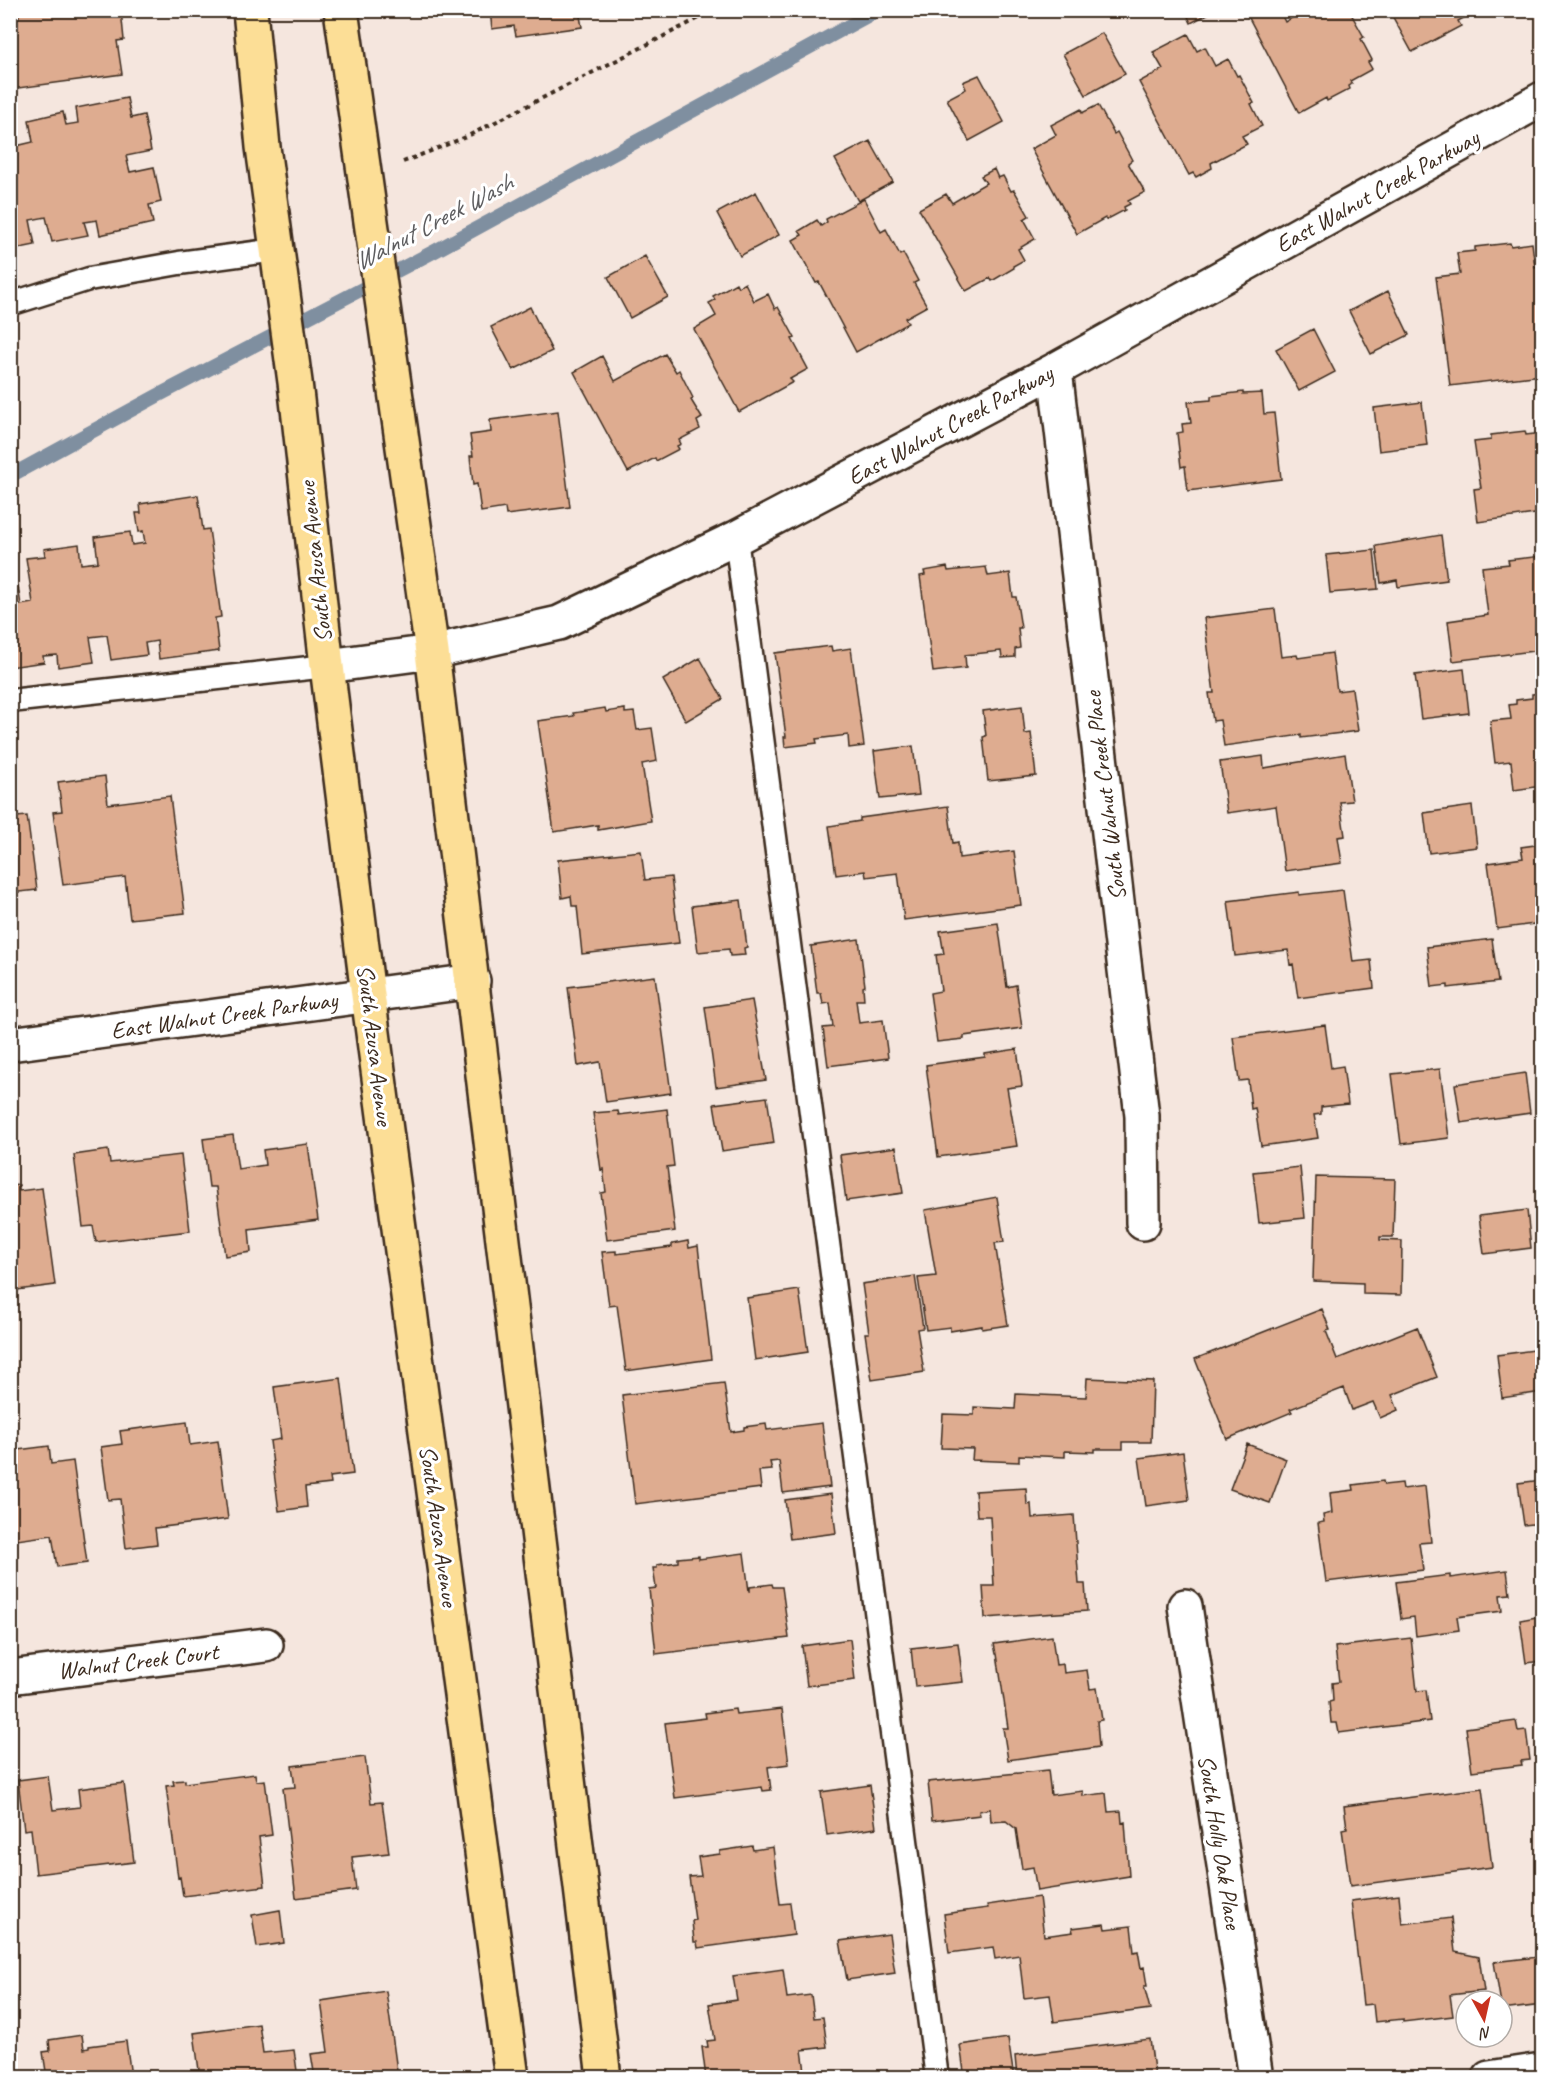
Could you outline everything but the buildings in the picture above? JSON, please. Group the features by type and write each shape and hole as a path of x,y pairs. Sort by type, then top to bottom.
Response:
{"main road":[{"name":"South Azusa Avenue","path":"250,10 263,147 295,382 327,666 368,995 512,2078"},
{"path":"341,10 432,652 604,2078"}],"street":[{"name":"East Walnut Creek Parkway","path":"327,666 432,652 560,624 736,538 1055,370 1542,99"},
{"name":"South Walnut Creek Place","path":"1055,370 1142,1116 1143,1223"},
{"name":"East Walnut Creek Parkway","path":"10,1044 472,981"},
{"name":"South Holly Oak Place","path":"1185,1606 1256,2078"},
{"name":"Walnut Creek Court","path":"10,1677 266,1645"},
{"path":"1489,2078 1542,2070"}],"lane":[{"path":"10,304 88,279 180,263 278,261"},
{"path":"736,538 937,2078"},
{"path":"10,701 327,666"}],"path":[{"path":"363,170 404,162 466,137 715,10"}],"waterway":[{"name":"Walnut Creek Wash","path":"10,476 157,396 435,251 878,10"}]}
